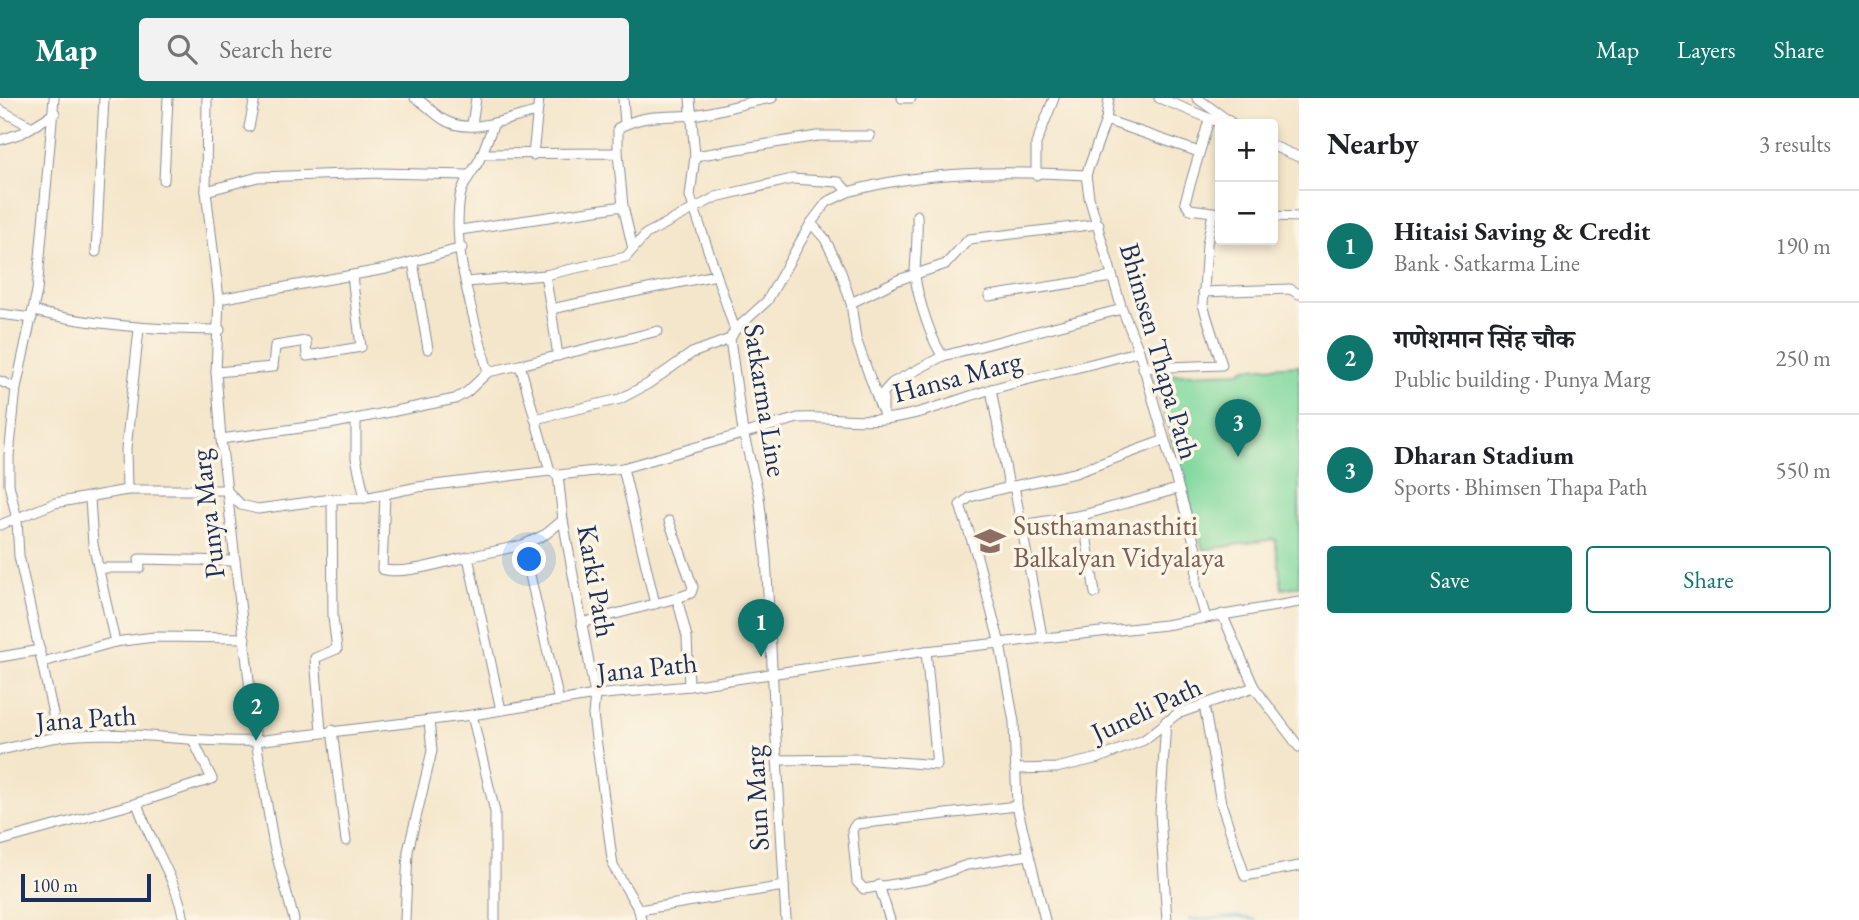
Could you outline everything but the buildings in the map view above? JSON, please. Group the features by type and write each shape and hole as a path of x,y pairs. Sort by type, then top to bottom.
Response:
{"street":[{"path":"54,98 55,113 33,315 4,456 17,520 19,556 58,737"},
{"path":"96,252 104,98"},
{"path":"164,180 168,98"},
{"name":"Punya Marg","path":"207,98 206,191 219,299 220,330 216,372 226,490 256,741 274,846 294,920"},
{"path":"249,127 255,98"},
{"path":"415,98 447,122 472,125 494,123 537,112"},
{"path":"472,125 476,98"},
{"path":"533,155 539,98"},
{"path":"623,98 625,124"},
{"name":"Satkarma Line","path":"690,98 689,115 695,156 690,196 736,330 730,339 743,432 759,496 772,628 773,673"},
{"path":"633,249 623,206 618,128 656,114 689,115 772,98"},
{"path":"902,98 911,98"},
{"path":"1036,175 1036,144 1054,98"},
{"path":"736,330 767,301 811,222 827,202 848,191 921,176 1086,175 1106,120 1109,98"},
{"path":"1159,98 1215,122"},
{"path":"1197,98 1227,119"},
{"path":"0,110 32,127"},
{"path":"0,140 32,127 55,113"},
{"path":"1106,120 1199,152"},
{"path":"1209,120 1185,202 1190,209 1215,213"},
{"path":"488,372 466,282 460,230 460,197 468,175 477,166 494,123"},
{"path":"695,156 817,136 870,136"},
{"path":"1278,148 1299,157"},
{"path":"482,155 618,153"},
{"path":"206,191 258,177 379,173 468,175"},
{"name":"Bhimsen Thapa Path","path":"1086,175 1089,197 1100,224 1112,277 1139,351 1197,552 1196,585 1206,618"},
{"path":"466,282 545,275 626,257 646,234 692,207 716,197 792,179 839,182 848,191"},
{"path":"460,230 623,206"},
{"path":"917,215 919,246 915,273 925,314 943,356"},
{"path":"1278,216 1299,217"},
{"path":"811,222 825,239 852,303 856,339 884,416"},
{"path":"852,303 915,273 946,264 969,239 1100,224"},
{"path":"1143,368 1222,365 1206,320 1203,292 1215,224"},
{"path":"219,299 352,276 462,248"},
{"path":"414,262 428,349"},
{"path":"545,275 558,356"},
{"path":"551,309 716,275"},
{"path":"216,372 273,367 275,346 306,341 307,356 361,347 352,276"},
{"path":"989,296 1112,277"},
{"path":"1203,292 1290,289 1299,294"},
{"path":"884,416 883,393 892,383 943,356 1122,309"},
{"path":"0,314 33,315 139,329 220,330"},
{"path":"127,490 126,449 139,329"},
{"path":"221,439 356,419 455,398 467,392 488,372 658,331"},
{"path":"535,419 620,399 648,384 692,353 730,339"},
{"name":"Hansa Marg","path":"226,490 241,505 258,509 332,499 365,498 418,487 623,468 798,418 884,416 932,411 991,389 1084,368 1139,351"},
{"name":"Karki Path","path":"520,365 554,473 563,520 595,695 593,715 613,866 640,915"},
{"path":"0,381 16,388"},
{"path":"991,389 1022,525 1042,636"},
{"path":"356,419 356,458 365,498"},
{"path":"1045,920 1017,806 1014,722 1000,644 976,552 960,505 970,497 1065,476 1163,441"},
{"path":"623,468 655,604"},
{"path":"1022,525 1083,515 1177,489"},
{"path":"0,525 47,505 127,490 226,490"},
{"path":"385,495 382,569 390,571 523,545 546,534 563,520"},
{"path":"90,499 93,544 115,642"},
{"path":"321,731 315,658 337,649 333,618 332,499"},
{"path":"1083,515 1095,593"},
{"path":"581,623 691,593 693,587 669,521"},
{"path":"523,545 559,701"},
{"path":"468,557 500,710"},
{"path":"99,568 141,568 139,559 234,561"},
{"path":"677,598 687,636 690,686"},
{"name":"Jana Path","path":"0,750 58,737 122,735 256,741 321,731 429,721 595,695 690,686 926,651 1206,618 1299,602"},
{"path":"1222,614 1254,687 1299,747"},
{"path":"43,662 115,642 153,637 245,638"},
{"path":"0,657 40,650"},
{"path":"777,760 860,759 937,765 926,651"},
{"name":"Sun Marg","path":"773,673 786,920"},
{"name":"Juneli Path","path":"1015,769 1056,768 1098,758 1144,740 1177,713 1254,687"},
{"path":"1204,705 1221,803 1245,876 1299,866"},
{"path":"472,715 495,812 495,920"},
{"path":"405,920 408,851 432,751 429,721"},
{"path":"1166,721 1160,814 1167,920"},
{"path":"332,730 346,841"},
{"path":"0,841 212,779 193,740"},
{"path":"137,803 148,836 169,869 180,895 184,920"},
{"path":"1017,806 923,814 856,824 852,830 857,882 864,889 927,878 967,865 1028,855"},
{"path":"640,915 784,886"},
{"path":"879,886 890,920"}],"green space":[{"path":"1299,365 1299,586 1282,589 1275,539 1203,550 1153,375 1240,372 1245,368"}],"waterway":[{"path":"1189,920 1239,917 1255,920"}],"place":[{"name":"Dharan Stadium","path":"1238,457"},
{"name":"Susthamanasthiti Balkalyan Vidyalaya","path":"990,541"},
{"name":"Hitaisi Saving & Credit","path":"761,657"},
{"name":"गणेशमान सिंह चौक","path":"256,741"}]}
